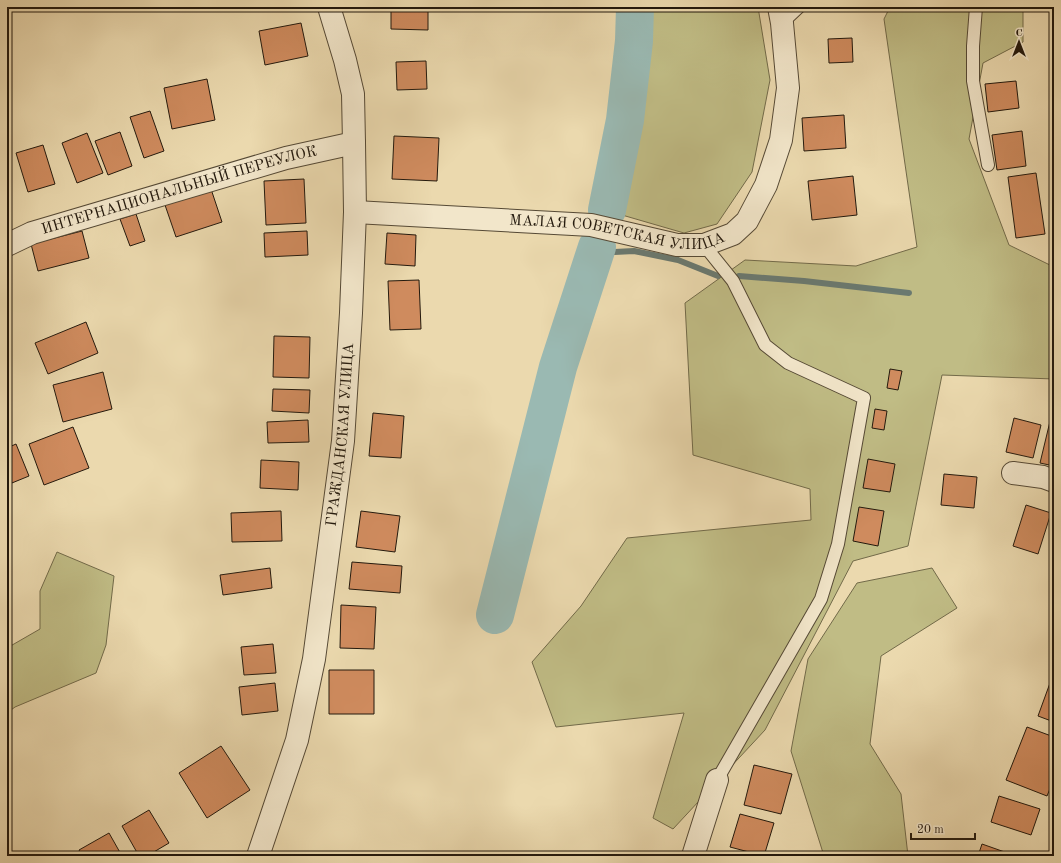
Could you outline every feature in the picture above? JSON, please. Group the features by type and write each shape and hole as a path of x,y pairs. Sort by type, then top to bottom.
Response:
{"street":[{"name":"ГРАЖДАНСКАЯ УЛИЦА","path":"256,856 296,740 314,658 343,441 351,314 355,212 353,94 345,60 329,7"},
{"name":"МАЛАЯ СОВЕТСКАЯ УЛИЦА","path":"355,212 591,225 677,244 704,245 734,234 746,221 766,186 781,140 788,88 780,15"},
{"name":"ИНТЕРНАЦИОНАЛЬНЫЙ ПЕРЕУЛОК","path":"7,245 32,232 286,158 354,143"},
{"path":"1013,473 1043,477 1054,481"},
{"path":"693,856 717,780"}],"lane":[{"path":"780,15 799,7"},
{"path":"976,7 973,46 973,80 988,165"},
{"path":"704,245 733,281 765,345 788,363 864,398 838,544 821,599 717,780"}],"shaded area":[{"path":"651,7 758,7 770,80 752,172 717,224 684,233 622,215 645,81"},
{"path":"890,7 1023,7 1023,42 983,63 969,139 1009,245 1054,267 1054,379 942,375 908,546 853,561 765,730 673,829 653,818 684,713 556,727 532,662 581,606 627,538 811,520 810,489 693,455 685,303 745,260 856,266 917,247 884,19"},
{"path":"57,552 114,576 106,645 96,673 15,707 7,713 7,648 40,629 40,591"},
{"path":"932,568 957,608 881,656 870,744 901,794 908,856 824,856 791,751 808,659 857,583"}],"building":[{"path":"391,7 428,7 428,30 391,29"},
{"path":"301,23 308,56 265,65 259,31"},
{"path":"852,38 853,62 829,63 828,39"},
{"path":"426,61 427,89 397,90 396,62"},
{"path":"207,79 215,120 172,129 164,88"},
{"path":"1016,81 1019,108 988,112 985,84"},
{"path":"150,111 164,151 144,158 130,117"},
{"path":"844,115 846,148 804,151 802,118"},
{"path":"1022,131 1026,166 997,170 992,135"},
{"path":"120,132 132,166 108,175 95,141"},
{"path":"87,133 103,173 77,183 62,143"},
{"path":"394,136 439,138 437,181 392,179"},
{"path":"43,145 55,184 28,192 16,153"},
{"path":"1036,173 1045,234 1016,238 1008,177"},
{"path":"853,176 857,215 812,220 808,181"},
{"path":"304,179 306,223 266,225 264,181"},
{"path":"211,189 222,222 176,237 165,205"},
{"path":"136,214 145,241 130,246 120,219"},
{"path":"82,231 89,258 38,271 31,244"},
{"path":"307,231 308,255 265,257 264,233"},
{"path":"387,233 416,235 415,266 385,264"},
{"path":"419,280 421,329 390,330 388,281"},
{"path":"86,322 98,353 48,374 35,343"},
{"path":"274,336 310,337 309,378 273,377"},
{"path":"890,369 902,371 898,390 887,388"},
{"path":"103,372 112,409 63,422 53,385"},
{"path":"273,389 310,390 309,413 272,411"},
{"path":"875,409 887,411 884,430 872,428"},
{"path":"373,413 404,416 401,458 369,456"},
{"path":"1052,413 1054,413 1054,466 1040,463"},
{"path":"1014,418 1041,425 1033,458 1006,452"},
{"path":"308,420 309,442 268,443 267,422"},
{"path":"73,427 89,468 44,485 29,444"},
{"path":"16,444 29,476 7,485 7,448"},
{"path":"868,459 895,464 890,492 863,488"},
{"path":"261,460 299,462 298,490 260,488"},
{"path":"944,474 977,477 974,508 941,505"},
{"path":"1026,505 1051,513 1038,554 1013,546"},
{"path":"859,507 884,511 878,546 853,541"},
{"path":"281,511 282,541 232,542 231,513"},
{"path":"361,511 400,516 395,552 356,547"},
{"path":"1054,541 1054,557 1050,555"},
{"path":"352,562 402,566 400,593 349,589"},
{"path":"270,568 272,588 223,595 220,575"},
{"path":"341,605 376,607 374,649 340,648"},
{"path":"273,644 276,673 244,675 241,647"},
{"path":"329,670 374,670 374,714 329,714"},
{"path":"1054,672 1054,722 1038,716"},
{"path":"275,683 278,711 242,715 239,687"},
{"path":"1027,727 1054,737 1054,779 1047,796 1006,780"},
{"path":"221,746 250,790 207,818 179,773"},
{"path":"754,765 792,774 781,814 744,805"},
{"path":"999,796 1040,809 1031,835 991,822"},
{"path":"149,810 169,843 147,856 139,856 122,826"},
{"path":"740,814 774,823 764,856 730,847"},
{"path":"109,833 122,856 82,856 79,850"},
{"path":"982,844 1016,856 978,856"}],"waterway":[{"path":"607,210 625,120 634,41 635,7"},
{"path":"495,615 558,367 597,247"},
{"path":"595,253 634,251 678,260 718,276"},
{"path":"739,276 804,281 909,293"}]}
